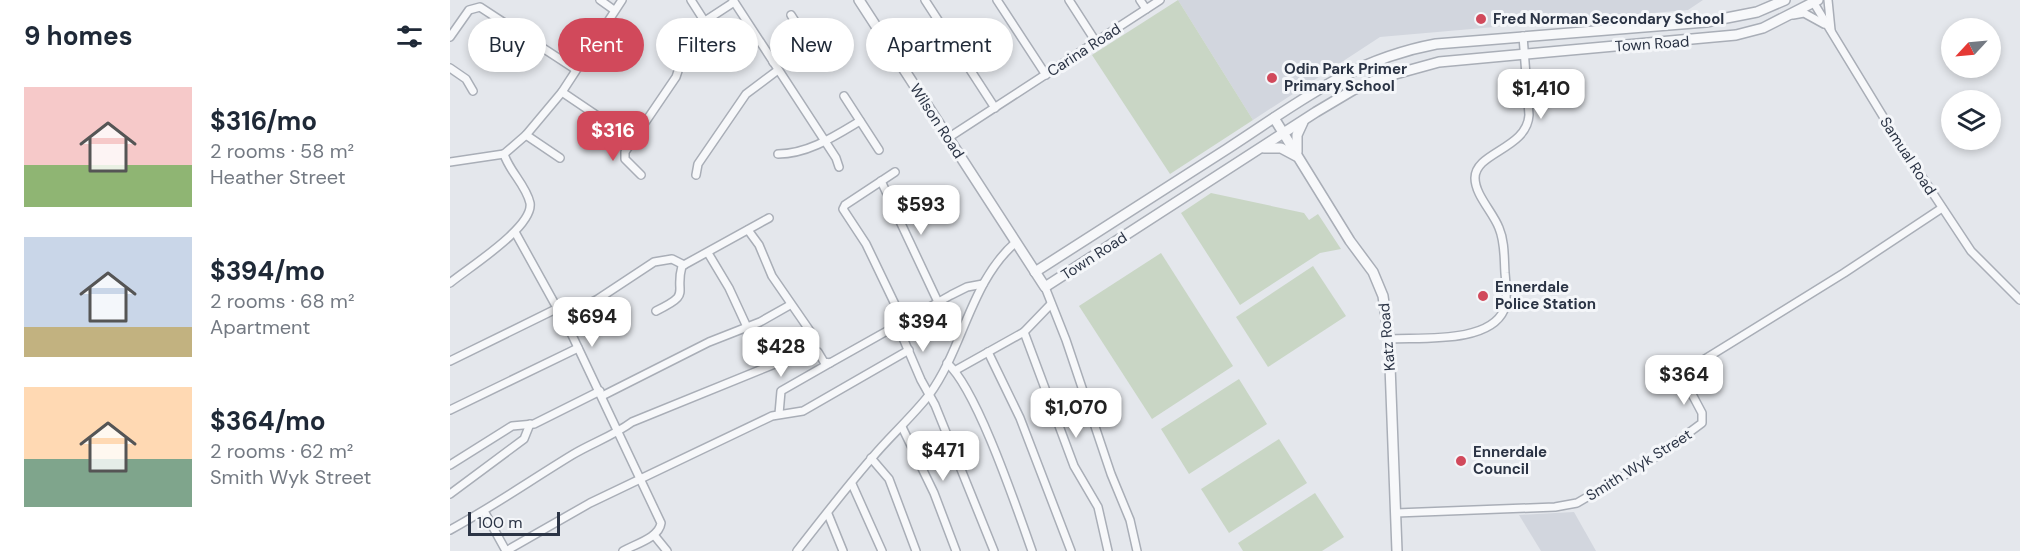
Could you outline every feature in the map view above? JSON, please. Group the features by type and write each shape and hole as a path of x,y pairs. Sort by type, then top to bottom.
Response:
{"street":[{"path":"600,0 614,10"},
{"path":"609,18 622,0"},
{"path":"691,0 703,18"},
{"name":"Wilson Road","path":"859,0 1035,272"},
{"path":"926,0 995,108"},
{"path":"997,0 1046,75"},
{"path":"1069,0 1096,42"},
{"path":"1140,0 1146,9"},
{"name":"Carina Road","path":"948,138 1160,0"},
{"name":"Town Road","path":"1785,0 1757,12 1706,22 1436,44 1404,50 1343,74 1035,272 1045,287 1353,90 1410,68 1439,62 1711,39 1763,28 1792,15 1814,1"},
{"path":"1828,0 1830,31"},
{"path":"709,18 733,1 770,57"},
{"name":"Samual Road","path":"1814,1 1830,31 1942,208 1980,263 2020,300"},
{"path":"450,37 453,25 469,10 480,7 558,58"},
{"path":"1792,15 1810,15 1830,31"},
{"path":"1389,339 1473,333 1495,322 1505,308 1503,237 1476,187 1475,177 1479,166 1520,137 1527,128 1529,116 1523,36"},
{"path":"450,68 466,79 473,91"},
{"path":"450,162 504,154 526,135 562,92 573,72"},
{"path":"641,175 625,159 626,152 678,72"},
{"path":"696,175 698,164 746,94 775,72"},
{"path":"779,72 839,167"},
{"path":"562,92 633,140"},
{"path":"844,96 879,150"},
{"name":"Katz Road","path":"1274,118 1379,285 1386,309 1397,551"},
{"path":"1298,158 1297,135 1304,120"},
{"path":"778,154 794,153 825,142 860,121"},
{"path":"526,135 560,158"},
{"path":"1261,148 1281,148 1298,158"},
{"path":"451,281 515,232 529,215 529,201 504,154"},
{"path":"895,172 845,205 843,209 867,244 921,380 930,394 994,551"},
{"path":"881,181 938,302"},
{"name":"Smith Wyk Street","path":"1396,513 1556,507 1585,499 1659,455 1700,425 1702,413 1685,381 1687,372 1692,367 1844,273 1942,208"},
{"path":"563,318 598,299 654,262 663,259 684,264 769,218"},
{"path":"748,230 790,305 810,331 816,344 815,351"},
{"path":"515,232 558,308 620,431 661,523 654,535 627,550"},
{"path":"800,550 816,523 828,514 871,458 930,394 947,363 983,284 1002,254 1016,242"},
{"path":"708,253 729,288 747,327"},
{"path":"657,311 678,300 681,294 680,272 684,264"},
{"path":"779,414 782,391 938,302 967,287 983,284"},
{"path":"1045,287 1070,349 1111,474 1130,520 1137,551"},
{"path":"956,370 1024,332 1052,304"},
{"path":"450,465 512,426 530,424 601,394 790,305"},
{"path":"450,361 558,308"},
{"path":"1024,332 1074,466 1098,507 1108,551"},
{"path":"450,410 578,348"},
{"path":"484,511 506,551 590,503 779,414 802,411 909,350"},
{"path":"815,351 825,362 830,363"},
{"path":"450,530 576,453 620,431 632,422 738,377 797,355 815,351"},
{"path":"988,352 1020,418 1071,551"},
{"path":"947,363 956,370 1004,477 1032,551"},
{"path":"450,494 524,439 530,424"},
{"path":"902,427 934,493 956,551"},
{"path":"871,458 889,479 916,551"},
{"path":"852,484 882,551"},
{"path":"828,514 843,551"},
{"path":"654,535 667,551"}],"shaded area":[{"name":"Odin Park Primer Primary School","path":"1178,0 1703,0 1688,10 1380,37 1253,120"},
{"path":"1574,512 1596,551 1541,551 1519,515"}],"green space":[{"path":"1178,0 1253,120 1170,174 1092,55"},
{"path":"1211,193 1304,213 1309,220 1318,214 1341,249 1320,253 1240,305 1181,213"},
{"path":"1161,253 1233,366 1152,419 1079,306"},
{"path":"1313,266 1346,316 1268,367 1236,317"},
{"path":"1239,379 1267,424 1189,474 1161,429"},
{"path":"1279,439 1307,483 1229,533 1201,489"},
{"path":"1315,493 1344,537 1322,551 1243,551 1238,543"}],"place":[{"name":"Fred Norman Secondary School","path":"1481,19"},
{"name":"Odin Park Primer Primary School","path":"1272,78"},
{"name":"Ennerdale Police Station","path":"1483,296"},
{"name":"Ennerdale Council","path":"1461,461"}]}
